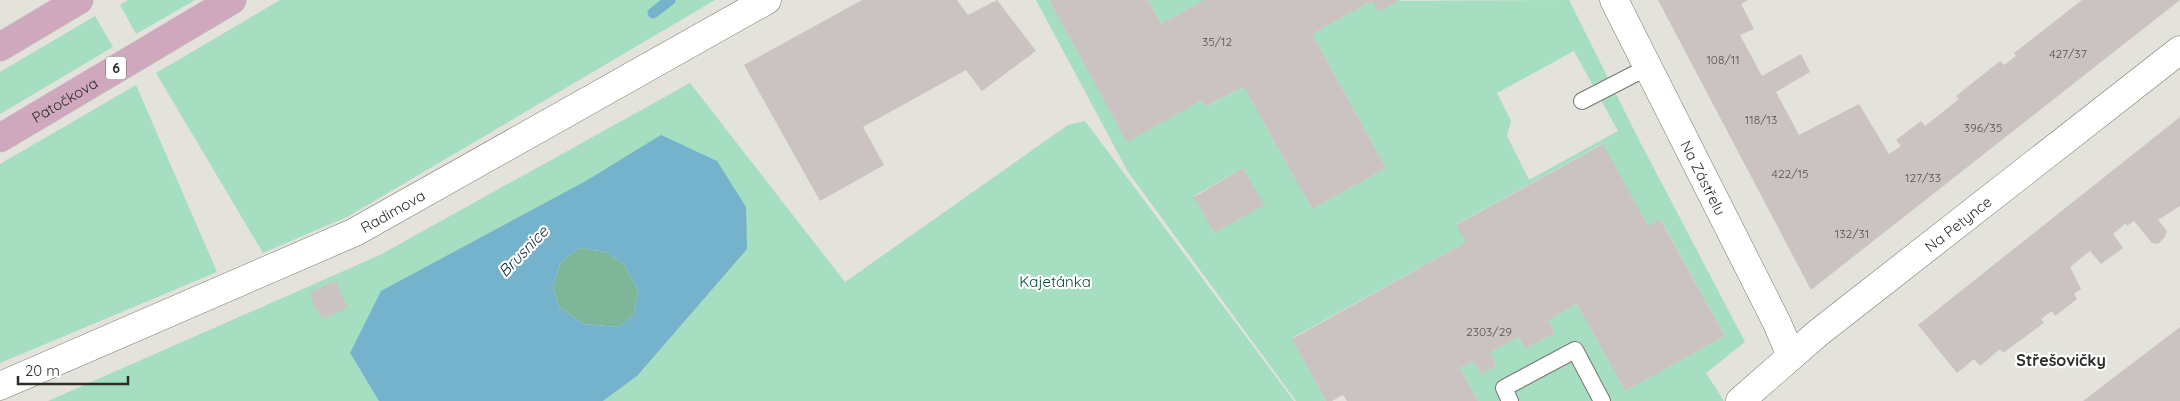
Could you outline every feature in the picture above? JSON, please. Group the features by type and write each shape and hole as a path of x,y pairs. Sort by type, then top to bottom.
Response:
{"main road":[{"path":"0,47 79,0"},
{"name":"Patočkova","path":"0,138 232,0"}],"street":[{"name":"Radimova","path":"0,386 355,232 767,0"},
{"name":"Na Zástřelu","path":"1614,0 1777,322 1791,356"},
{"name":"Na Petynce","path":"1740,401 1826,327 2180,50"}],"lane":[{"path":"1582,102 1648,67"},
{"path":"1510,401 1504,388 1575,350 1602,401"}],"green space":[{"path":"128,0 195,0 136,34 120,5"},
{"path":"280,0 715,0 347,217 263,253 156,73"},
{"path":"1036,0 1049,0 1127,141 1202,100 1206,106 1244,87 1312,209 1386,168 1312,34 1372,1 1569,0 1639,140 1745,342 1706,373 1724,401 1478,401 1460,368 1473,361 1481,374 1496,365 1490,352 1519,337 1525,349 1555,333 1548,320 1577,304 1625,391 1725,336 1661,220 1648,226 1602,144 1457,224 1466,242 1292,338 1326,401 1296,401 1128,172","holes":["1574,51 1618,131 1529,180 1507,136 1511,121 1497,93","1243,168 1263,205 1214,233 1194,196"]},
{"path":"1148,0 1204,0 1161,24"},
{"path":"95,16 113,47 0,114 0,72"},
{"name":"Kajetánka","path":"690,83 845,282 1068,125 1085,121 1294,401 603,401 637,376 661,136 584,182 350,353 379,401 48,401 380,255","holes":["336,281 316,312 311,292"]},
{"path":"136,85 217,272 0,363 0,164"},
{"path":"579,248 606,252 624,264 638,290 634,315 618,327 584,324 560,308 553,288 560,263"}],"water":[{"path":"661,135 717,161 746,207 747,249 637,376 603,401 379,401 350,353 381,291 584,182","holes":["579,248 606,252 624,264 638,290 634,315 618,327 584,324 560,308 553,288 560,263"]}],"building":[{"path":"862,0 957,0 968,15 997,0 1036,51 982,91 966,70 863,127 884,165 820,201 744,65"},
{"path":"1049,0 1148,0 1161,24 1204,0 1400,0 1378,12 1372,1 1312,34 1386,168 1312,209 1244,87 1205,106 1202,100 1127,142"},
{"path":"1658,0 1748,0 1741,4 1754,29 1740,35 1762,76 1801,54 1810,72 1776,92 1799,135 1859,104 1889,154 1901,146 1896,140 1921,121 1925,126 1959,99 1956,96 2000,61 2004,65 2016,56 2014,53 2082,0 2180,0 1811,290"},
{"path":"2180,117 2180,206 2158,220 2167,231 2165,237 2158,244 2152,243 2134,221 2127,226 2126,223 2113,234 2123,248 2101,264 2090,251 2070,267 2081,289 2074,294 2077,299 2055,316 2052,311 2041,319 2044,323 2003,353 2000,349 1980,366 1974,359 1957,373 1918,325"},
{"path":"1603,144 1648,226 1660,219 1725,336 1625,391 1577,304 1548,320 1555,333 1525,349 1519,337 1490,352 1496,365 1481,374 1473,361 1460,368 1478,401 1347,401 1343,395 1332,401 1326,401 1292,339 1466,242 1456,225"},
{"path":"1243,168 1264,205 1214,233 1194,197"},
{"path":"336,281 348,308 322,319 319,311 316,312 310,292"},
{"path":"2180,327 2180,401 2083,401"}],"waterway":[{"name":"Brusnice","path":"653,13 670,0"}],"district":[{"name":"Střešovičky","path":"2061,360"}]}
